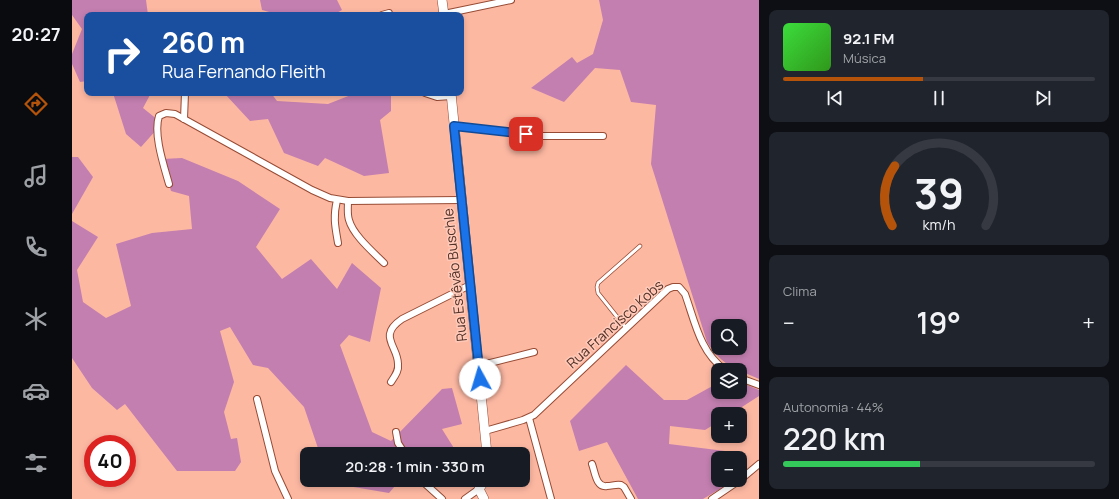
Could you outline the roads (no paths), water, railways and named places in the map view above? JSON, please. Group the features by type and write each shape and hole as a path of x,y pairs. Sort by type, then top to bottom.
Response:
{"street":[{"path":"442,0 444,12"},
{"path":"454,12 511,0"},
{"path":"184,119 185,96"},
{"name":"Rua Estêvão Buschle","path":"451,96 486,447"},
{"path":"169,184 158,134 159,116 166,113 175,114 312,190 337,200 462,200"},
{"path":"454,126 540,136 603,136"},
{"path":"337,200 334,223 338,243"},
{"path":"348,201 348,212 351,226 357,235 384,263"},
{"path":"391,382 397,372 398,365 390,339 391,331 395,324 402,319 470,285"},
{"name":"Rua Francisco Kobs","path":"485,431 529,418 668,289 673,287 682,289 685,294 705,349 716,363"},
{"path":"478,366 534,352"},
{"path":"747,381 759,385"},
{"path":"257,399 275,471 288,499"},
{"path":"529,418 551,499"},
{"path":"396,432 398,443 401,447"},
{"path":"592,464 598,483 606,487 621,485 624,487 631,499"},
{"path":"747,474 759,464"},
{"path":"429,487 442,499"},
{"path":"712,499 730,487"},
{"path":"465,499 479,489 484,499"}],"lane":[{"path":"626,328 598,293 597,287 598,283 640,246"}]}
